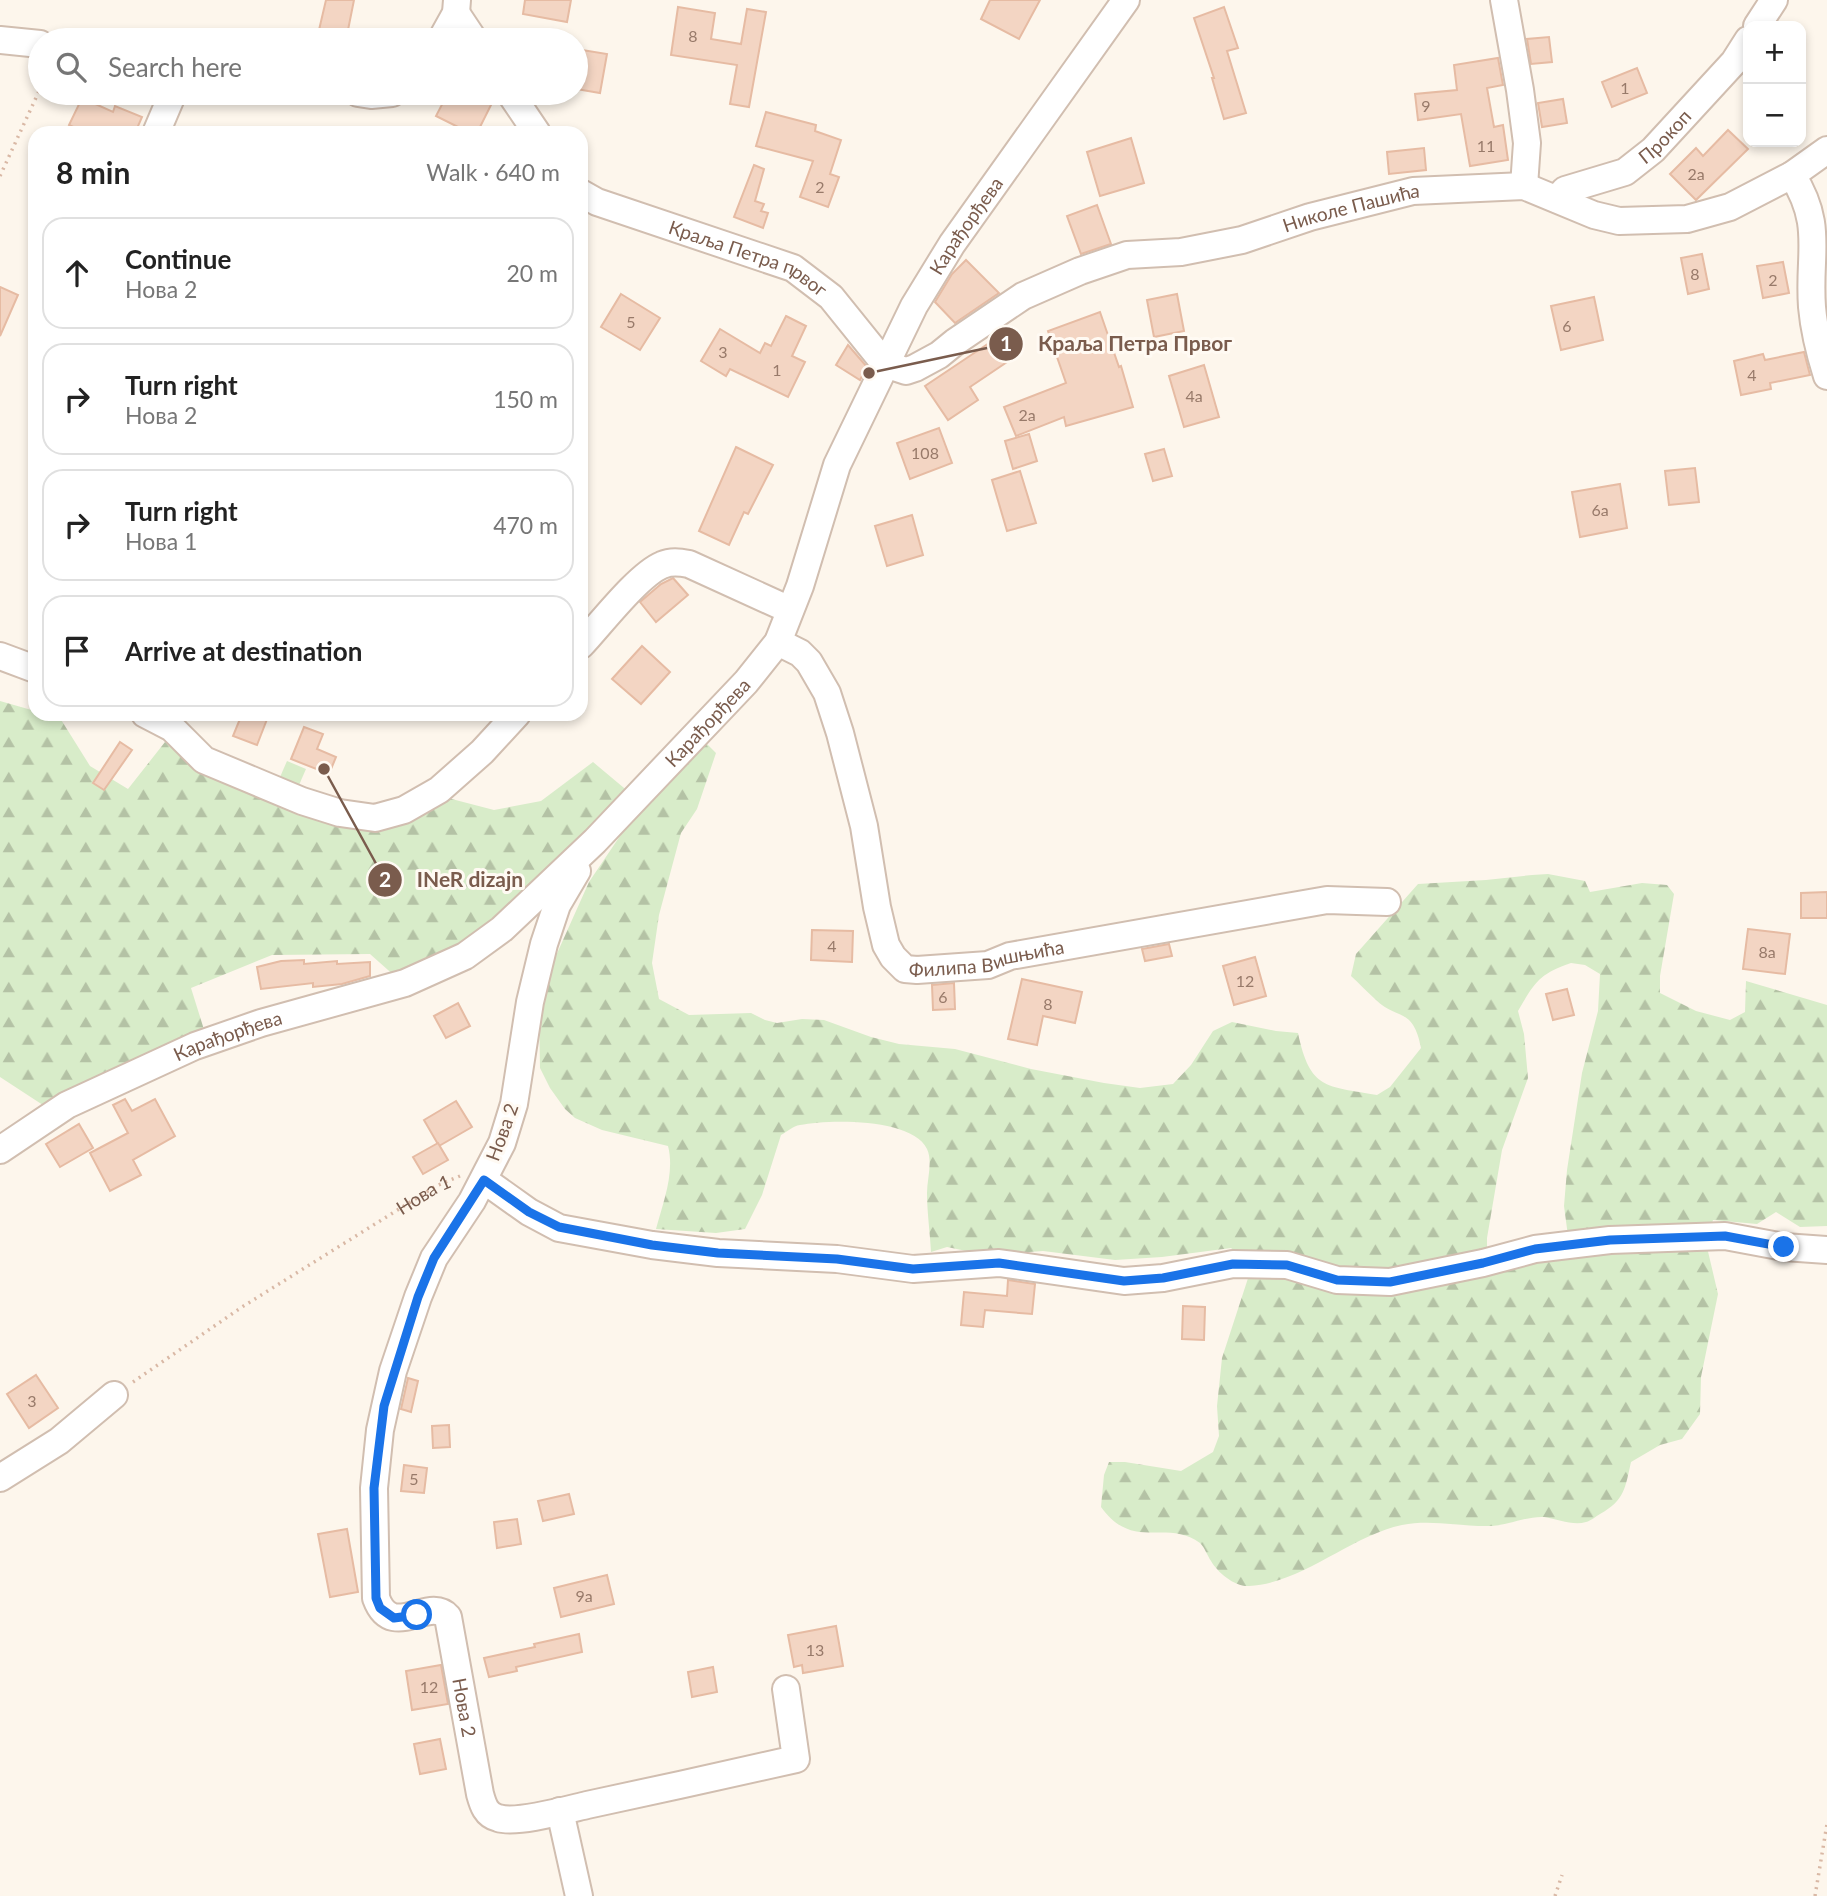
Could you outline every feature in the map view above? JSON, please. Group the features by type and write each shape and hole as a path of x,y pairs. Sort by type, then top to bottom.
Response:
{"street":[{"name":"Карађорђева","path":"0,1150 67,1105 195,1046 261,1023 405,983 442,967 483,944 502,929 595,841 746,682 778,642 800,586 833,475 914,306 951,244 1126,0"},
{"path":"1504,0 1527,143 1524,186"},
{"path":"1760,21 1774,0"},
{"path":"446,28 456,6"},
{"path":"456,6 468,28"},
{"path":"0,40 28,43"},
{"name":"Прокоп","path":"1557,199 1562,191 1625,172 1653,150 1734,62 1743,48"},
{"path":"159,126 168,105"},
{"path":"518,105 532,126"},
{"name":"Николе Пашића","path":"885,364 906,371 915,368 939,355 1023,296 1080,271 1127,255 1181,251 1242,240 1310,217 1413,191 1524,186 1594,215 1619,220 1687,219 1730,207 1792,175 1827,150"},
{"path":"1792,175 1804,192 1811,212 1814,243 1812,304 1821,328 1827,376"},
{"name":"Краља Петра првог","path":"588,197 793,268 831,297 885,364"},
{"path":"588,638 654,569 675,562 689,564 790,610"},
{"name":"Филипа Вишњића","path":"778,642 800,653 809,662 827,693 864,825 886,945 898,964 905,969 988,965 1010,956 1327,900 1387,901"},
{"path":"0,656 28,666"},
{"path":"158,721 172,728 204,760 302,801 340,813 375,818 404,810 439,790 482,752 511,721"},
{"name":"Нова 2","path":"595,841 557,905 544,944 530,1002 514,1104 502,1143 484,1180 434,1258 418,1297 387,1394 374,1488 376,1598 380,1608 394,1618 437,1610 448,1617 484,1808 489,1815 510,1821 796,1759 786,1689"},
{"path":"484,1180 529,1212 559,1227 652,1245 718,1253 837,1259 913,1269 999,1263 1124,1281 1163,1278 1233,1264 1287,1265 1337,1280 1390,1282 1483,1263 1535,1249 1610,1240 1725,1236 1784,1247 1827,1250"},
{"path":"0,1478 59,1441 114,1395"},
{"path":"561,1811 579,1896"}],"path":[{"path":"0,176 33,105"},
{"name":"Нова 1","path":"114,1395 253,1300 436,1186 457,1177 475,1176 484,1180"},
{"path":"1815,1896 1827,1825"},
{"path":"1555,1896 1562,1875"}],"green space":[{"path":"0,701 28,709 28,721 62,721 90,766 128,789 165,742 341,823 444,797 494,810 541,801 593,762 636,798 513,918 397,978 370,954 272,955 191,988 206,1036 49,1109 0,1077"},
{"path":"707,744 716,753 697,809 681,833 659,915 652,963 659,999 689,1015 751,1013 777,1023 802,1019 824,1020 899,1044 955,1049 1031,1069 1140,1088 1173,1084 1191,1065 1213,1031 1232,1022 1298,1033 1308,1065 1323,1082 1345,1090 1377,1095 1390,1087 1421,1048 1418,1035 1409,1020 1383,1006 1351,976 1356,954 1418,884 1548,874 1585,881 1590,892 1642,883 1667,885 1674,894 1660,976 1660,993 1696,1011 1730,1020 1745,1012 1746,981 1827,1005 1827,1226 1800,1227 1776,1212 1757,1224 1713,1220 1706,1243 1718,1294 1701,1377 1700,1414 1682,1439 1660,1445 1631,1462 1625,1486 1615,1504 1592,1520 1576,1523 1538,1517 1492,1526 1424,1523 1402,1525 1364,1539 1288,1577 1244,1586 1218,1570 1200,1543 1175,1533 1137,1532 1125,1528 1101,1507 1104,1475 1109,1462 1181,1471 1213,1452 1219,1436 1217,1406 1222,1358 1252,1266 1231,1248 1115,1260 1043,1251 986,1255 947,1247 931,1252 927,1193 930,1159 927,1149 919,1139 905,1131 888,1126 849,1122 800,1125 781,1135 762,1195 745,1229 716,1233 656,1229 669,1177 668,1146 602,1130 575,1118 550,1088 540,1068 539,1006 546,978 589,882 622,833","holes":["1571,963 1585,965 1600,974 1598,1011 1582,1073 1567,1170 1564,1206 1568,1236 1487,1253 1487,1238 1502,1150 1528,1078 1524,1034 1518,1011 1534,986 1545,975"]},
{"path":"287,761 306,769 296,792 277,784"}],"building":[{"path":"326,0 354,0 348,28 319,28"},
{"path":"525,0 571,0 567,22 523,14"},
{"path":"990,0 1040,0 1019,39 981,19"},
{"path":"678,7 715,13 711,39 741,44 747,9 766,12 749,107 730,104 737,65 671,55"},
{"path":"1224,7 1238,48 1227,51 1246,113 1224,119 1194,18"},
{"path":"1549,37 1552,62 1531,64 1527,39"},
{"path":"588,51 607,54 600,93 588,91"},
{"path":"1498,58 1503,85 1487,88 1494,127 1503,125 1508,160 1470,166 1461,114 1418,120 1415,94 1457,90 1454,65"},
{"path":"1637,68 1647,93 1612,107 1602,82"},
{"path":"1563,99 1567,123 1542,127 1538,103"},
{"path":"79,105 98,105 113,112 115,106 142,117 138,126 69,125"},
{"path":"442,105 491,105 480,126 456,126 436,116"},
{"path":"766,112 816,125 815,131 841,140 830,174 839,177 828,207 800,197 813,161 756,146"},
{"path":"1728,130 1748,149 1696,200 1670,174 1696,148 1703,156"},
{"path":"1131,138 1144,183 1100,196 1087,152"},
{"path":"1424,148 1426,170 1389,174 1387,152"},
{"path":"754,165 764,169 755,201 764,204 761,211 768,213 763,228 734,217"},
{"path":"1097,205 1111,244 1081,254 1067,216"},
{"path":"1702,254 1709,289 1688,294 1681,258"},
{"path":"966,260 999,293 955,323 935,302 952,274"},
{"path":"1783,262 1789,293 1763,298 1757,266"},
{"path":"0,287 18,295 0,336"},
{"path":"621,294 660,318 640,350 601,327"},
{"path":"1177,294 1184,331 1154,337 1147,300"},
{"path":"1594,297 1603,340 1561,350 1551,306"},
{"path":"1100,312 1119,367 1121,366 1133,407 1066,426 1064,417 1016,436 1004,407 1066,383 1048,331"},
{"path":"786,316 806,326 792,356 805,362 788,397 730,369 726,376 701,361 720,329 760,353 765,343 771,346"},
{"path":"998,337 1013,358 970,387 978,400 948,420 925,386"},
{"path":"848,345 867,367 860,380 836,365"},
{"path":"1804,352 1810,375 1770,383 1771,389 1741,395 1734,361 1763,354 1765,360"},
{"path":"1204,365 1219,417 1184,427 1169,376"},
{"path":"939,428 952,463 910,479 897,443"},
{"path":"1029,434 1037,461 1013,469 1005,441"},
{"path":"736,447 773,465 748,514 744,512 729,545 699,531"},
{"path":"1164,449 1172,476 1153,481 1145,454"},
{"path":"1695,468 1699,502 1669,505 1665,471"},
{"path":"1020,471 1036,523 1007,531 992,480"},
{"path":"1620,484 1627,528 1580,537 1572,492"},
{"path":"912,515 923,555 887,566 875,526"},
{"path":"673,578 688,595 656,622 640,602 661,584"},
{"path":"642,646 670,672 641,704 612,679"},
{"path":"239,721 266,721 257,745 233,736"},
{"path":"304,727 323,734 317,749 336,757 329,774 291,759"},
{"path":"120,742 132,750 104,790 93,783"},
{"path":"1827,892 1827,918 1801,918 1801,893"},
{"path":"1748,929 1790,934 1785,974 1743,969"},
{"path":"812,930 853,931 852,962 811,960"},
{"path":"1169,944 1172,956 1145,961 1142,949"},
{"path":"1255,957 1266,996 1234,1005 1223,966"},
{"path":"304,960 304,964 370,962 370,976 342,984 313,987 313,983 261,989 257,967 281,961"},
{"path":"1022,979 1082,992 1075,1023 1043,1016 1037,1045 1008,1039"},
{"path":"954,983 955,1009 933,1010 932,985"},
{"path":"1567,989 1574,1015 1553,1020 1546,994"},
{"path":"458,1003 470,1026 446,1038 434,1016"},
{"path":"125,1099 132,1111 155,1099 175,1136 133,1160 141,1175 110,1191 90,1153 128,1133 113,1105"},
{"path":"456,1101 472,1127 439,1146 424,1120"},
{"path":"79,1124 93,1148 60,1167 46,1144"},
{"path":"438,1143 448,1160 423,1174 413,1157"},
{"path":"1008,1280 1035,1284 1032,1314 985,1310 983,1327 961,1325 964,1292 1007,1296"},
{"path":"1183,1306 1205,1307 1204,1340 1182,1339"},
{"path":"36,1375 58,1408 29,1428 7,1394"},
{"path":"408,1378 418,1381 411,1412 401,1409"},
{"path":"449,1425 450,1447 433,1448 432,1426"},
{"path":"404,1465 427,1468 424,1493 401,1491"},
{"path":"569,1494 574,1514 543,1521 538,1501"},
{"path":"517,1519 521,1544 497,1548 494,1522"},
{"path":"347,1529 358,1592 330,1597 318,1534"},
{"path":"607,1575 614,1604 561,1617 554,1588"},
{"path":"836,1626 843,1666 803,1673 802,1665 794,1667 788,1635"},
{"path":"579,1634 582,1652 516,1667 517,1671 489,1677 484,1658"},
{"path":"441,1665 448,1704 412,1710 406,1671"},
{"path":"713,1667 717,1692 692,1697 688,1672"},
{"path":"440,1739 446,1769 420,1774 414,1744"}],"place":[{"name":"Краља Петра Првог","path":"869,373"},
{"name":"INeR dizajn","path":"324,769"}],"route":[{"path":"417,1615 394,1618 384,1613 376,1598 374,1488 380,1430 393,1371 434,1258 484,1180 529,1212 559,1227 652,1245 718,1253 837,1259 913,1269 999,1263 1124,1281 1163,1278 1233,1264 1287,1265 1337,1280 1390,1282 1483,1263 1535,1249 1610,1240 1725,1236 1784,1247"}]}
